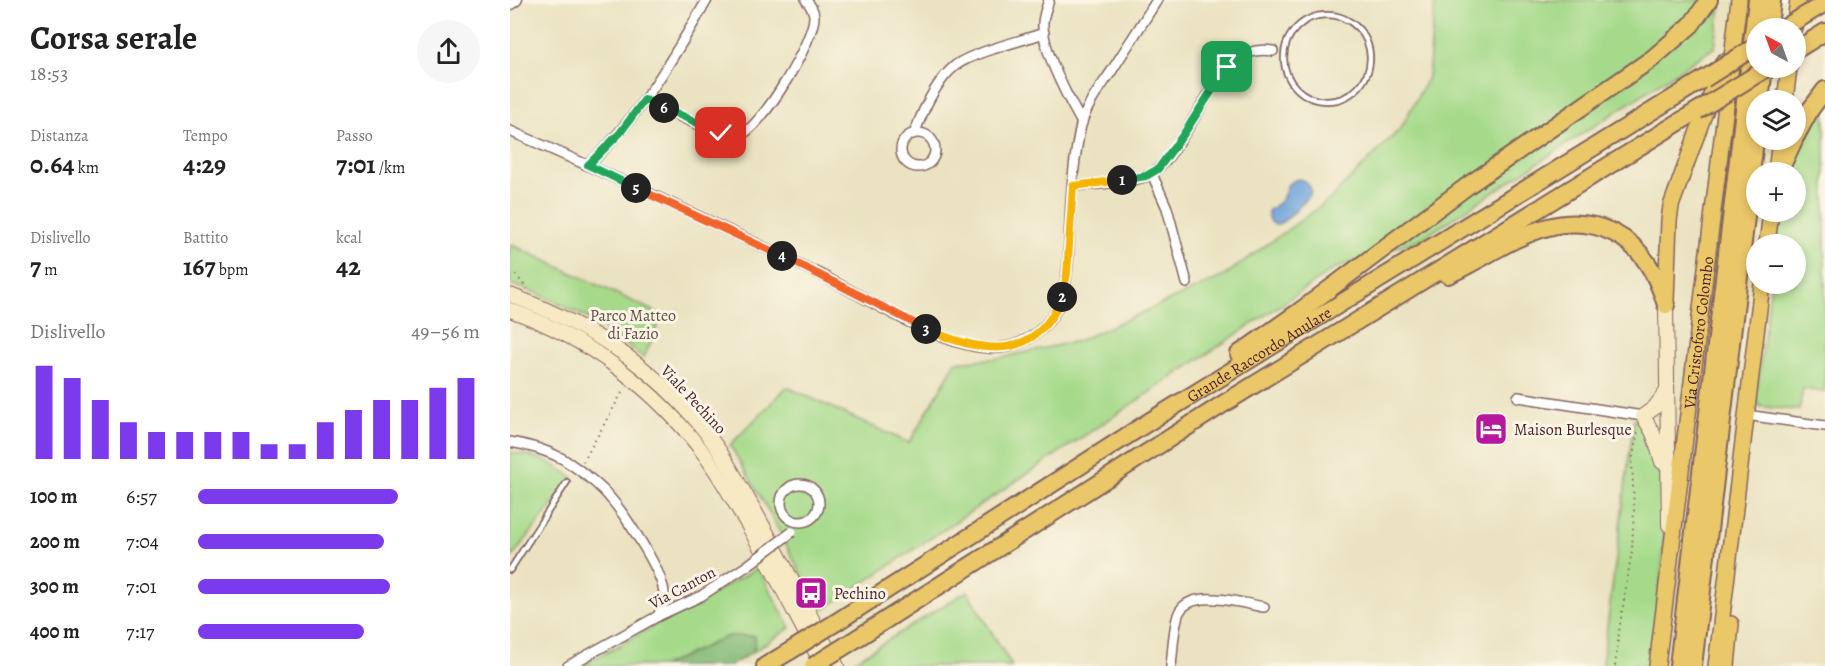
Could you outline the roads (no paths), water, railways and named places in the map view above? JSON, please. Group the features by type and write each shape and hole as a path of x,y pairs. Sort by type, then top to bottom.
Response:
{"highway":[{"path":"1147,423 1211,373 1300,311 1470,184 1653,58 1691,25 1709,0"},
{"name":"Via Cristoforo Colombo","path":"1678,666 1757,0"},
{"path":"1770,18 1772,0"},
{"path":"1800,18 1825,3"},
{"path":"1806,44 1825,32"},
{"name":"Grande Raccordo Anulare","path":"765,666 1147,423 1746,52"},
{"name":"Grande Raccordo Anulare","path":"813,666 1135,459 1750,78"},
{"path":"1806,117 1825,90"},
{"path":"1694,663 1754,150"},
{"path":"1395,298 1450,275 1534,231 1552,225 1574,222 1605,229 1633,246 1656,277 1666,305"}],"main road":[{"name":"Via Cristoforo Colombo","path":"1657,666 1737,25 1738,0"},
{"path":"1795,18 1798,0"},
{"path":"1666,305 1671,206 1737,25"},
{"path":"1716,666 1761,294"},
{"path":"1727,666 1736,579 1730,544"}],"street":[{"path":"510,5 517,0"},
{"path":"588,165 620,133 645,99 707,0"},
{"path":"645,99 721,133 735,136 746,132 770,107 806,44 814,17 813,10 806,0"},
{"path":"1049,0 1043,20 1044,33 1054,64 1082,123"},
{"path":"510,131 813,270 919,326 965,344 991,348 1009,347 1028,339 1046,326 1063,294 1067,274 1073,186 1082,123 1097,93 1157,0"},
{"path":"915,132 942,81 957,65 1044,33"},
{"path":"1073,186 1152,174 1162,165 1227,67 1250,51 1273,51"},
{"path":"1152,174 1167,208 1187,283"},
{"name":"Viale Pechino","path":"510,295 549,310 599,336 637,364 668,392 716,446 773,557"},
{"path":"1666,305 1670,553"},
{"name":"Viale Pechino","path":"510,310 539,321 578,341 630,378 669,413 706,456 773,557"},
{"path":"1518,397 1642,416 1654,408 1667,391"},
{"path":"1746,415 1825,426"},
{"path":"1642,416 1657,443 1668,484"},
{"path":"510,442 543,450 578,470 611,499 627,520 654,568 664,593 663,604 658,616"},
{"name":"Via Canton","path":"568,666 658,616 701,596 747,566 792,532 801,522 807,521 816,513 819,502 815,491 810,487 797,484 786,490 781,502 789,519 801,522"},
{"path":"773,557 823,666"},
{"path":"773,557 837,666"},
{"path":"1171,666 1178,618 1182,608 1189,602 1209,599 1264,607"}],"lane":[{"path":"1323,14 1345,18 1363,32 1371,53 1368,76 1353,93 1332,102 1310,98 1292,84 1284,63 1285,54 1287,40 1301,23 1323,14"},
{"path":"1273,51 1285,54"},
{"path":"510,570 567,482"}],"water":[{"path":"1297,179 1308,184 1310,195 1284,221 1272,223 1268,218 1268,211 1282,200 1288,184"}],"place":[{"name":"Maison Burlesque","path":"1491,429"},
{"name":"Pechino","path":"811,593"}],"park label":[{"name":"Parco Matteo di Fazio","path":"633,324"}]}
